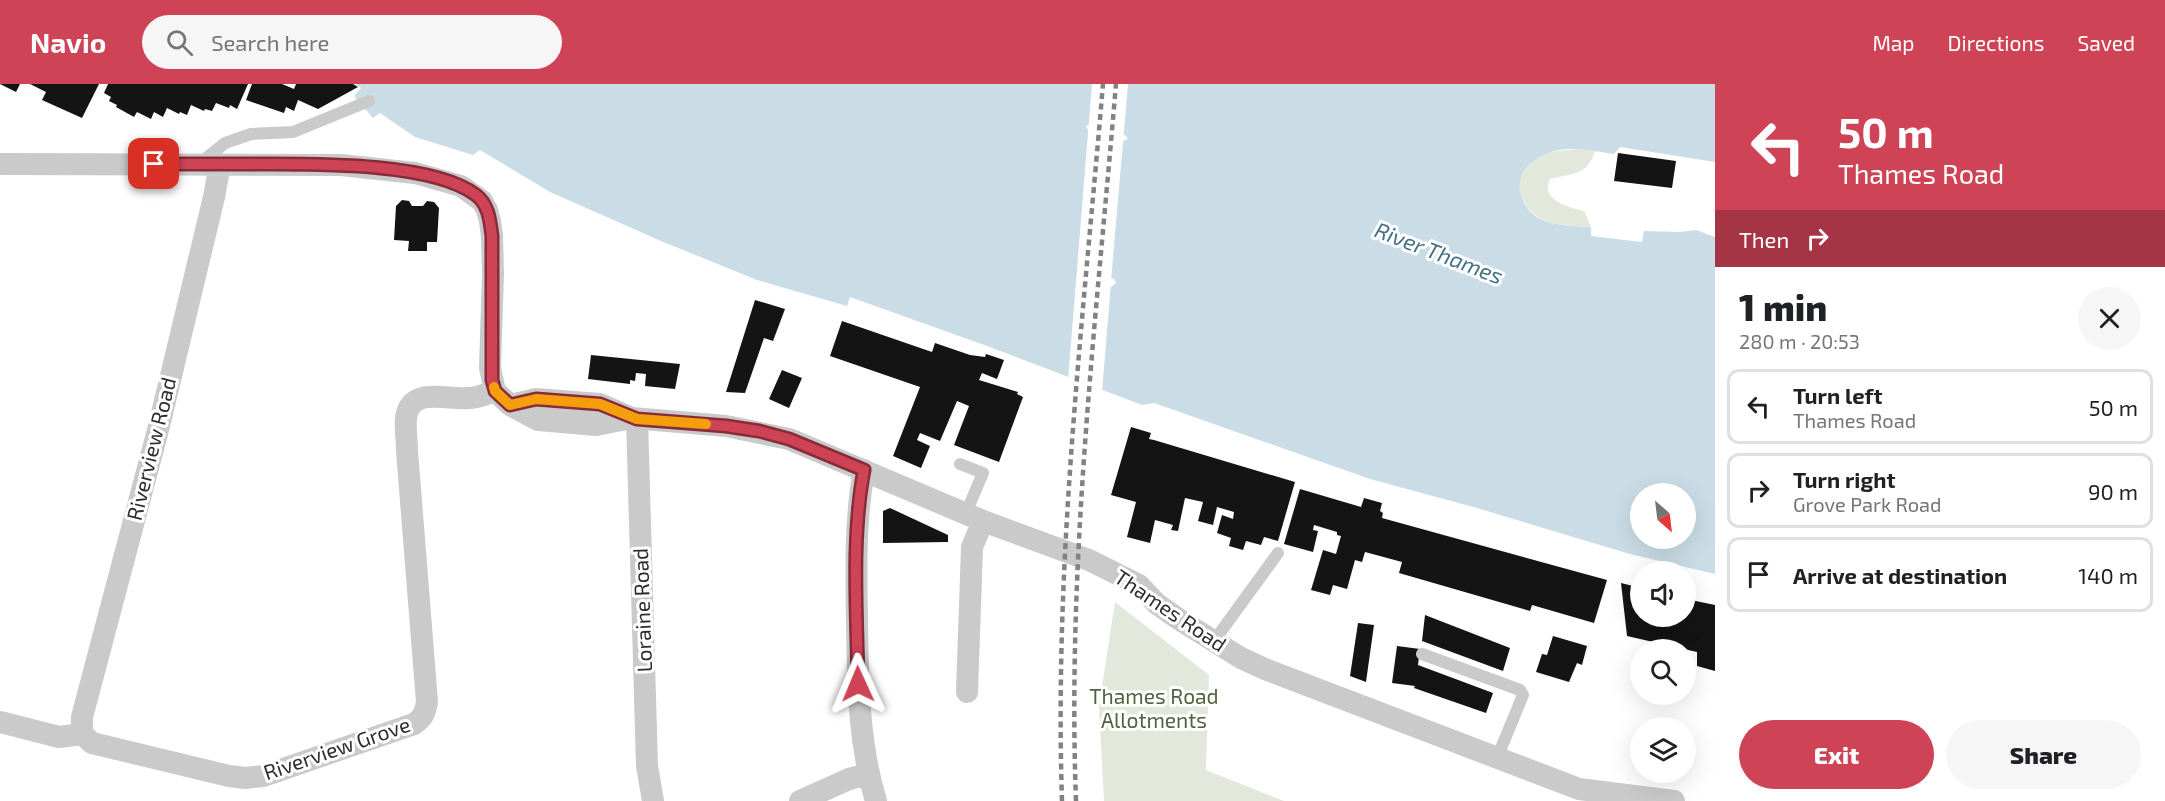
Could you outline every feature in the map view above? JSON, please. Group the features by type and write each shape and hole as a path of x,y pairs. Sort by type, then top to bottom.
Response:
{"street":[{"path":"0,164 320,164 415,173 461,186 477,195 487,210 492,236 490,368 502,398"},
{"name":"Riverview Road","path":"82,734 82,717 158,430 212,209 209,164"},
{"name":"Riverview Grove","path":"0,722 59,737 82,734 92,743 245,778 263,776 414,724 425,713 427,702 406,417 415,399 422,397 502,398"},
{"name":"Thames Road","path":"502,398 538,420 596,425 635,418 726,426 789,439 974,517 1089,560 1139,585 1157,604 1241,658 1265,669 1497,758 1578,795 1674,801"},
{"name":"Loraine Road","path":"635,418 647,766 653,801"},
{"path":"864,470 859,507 856,579 858,684 862,744 876,801"},
{"path":"967,692 974,517"},
{"path":"800,801 849,779 868,774"}],"lane":[{"path":"209,164 225,143 251,134 293,132 369,101"},
{"path":"960,464 983,473 974,517"},
{"path":"1214,641 1278,553"},
{"path":"1422,654 1520,690 1523,695 1497,758"}],"green space":[{"path":"1579,149 1595,151 1588,165 1578,172 1550,179 1548,187 1552,198 1558,202 1584,211 1591,227 1559,224 1538,217 1522,199 1519,190 1522,175 1533,162 1548,153"},
{"name":"Thames Road Allotments","path":"1115,602 1209,675 1206,770 1284,801 1104,801 1099,706"}],"water":[{"name":"River Thames","path":"355,84 1715,84 1715,162 1620,147 1614,154 1568,149 1545,154 1530,164 1521,177 1520,185 1524,203 1535,216 1559,224 1591,227 1591,236 1642,242 1644,231 1696,230 1715,237 1715,574 1696,570 1696,561 1660,561 1630,554 1370,479 1154,403 1142,405 850,297 847,306 757,280 550,192 480,150 473,155 415,137 380,113 373,118 354,96 361,88","holes":["1090,124 1125,135 1128,139 1123,141 1089,132 1086,126","1082,268 1114,279 1116,283 1111,287 1080,276"]}],"pier":[{"path":"1092,84 1128,84 1111,281 1081,272 1111,283 1102,392 1068,380"}],"building":[{"path":"0,84 20,84 16,92"},
{"path":"30,84 99,84 82,118 42,100 46,92"},
{"path":"108,84 248,84 237,109 230,105 229,108 216,103 212,111 205,109 204,111 191,105 187,115 167,108 163,117 154,112 151,119 137,112 134,117 116,107 117,105 109,101 111,97 104,93"},
{"path":"252,84 282,84 294,89 296,84 353,84 358,87 318,109 298,100 294,111 286,107 284,113 246,100"},
{"path":"1618,153 1676,161 1672,188 1614,181"},
{"path":"402,200 409,201 412,206 423,206 427,201 434,202 439,208 437,242 427,242 427,251 408,251 409,241 394,240 396,206"},
{"path":"755,300 785,309 773,341 764,338 745,393 726,392"},
{"path":"842,321 932,352 935,343 970,355 985,357 986,354 1004,360 997,379 982,373 979,380 1018,392 1017,394 1023,397 999,462 954,445 969,406 957,401 940,441 920,433 917,440 930,446 921,468 893,456 920,387 830,356"},
{"path":"591,355 680,364 675,389 645,386 646,374 636,373 635,381 630,380 630,384 588,379"},
{"path":"782,370 802,378 789,408 769,399"},
{"path":"1131,427 1151,433 1149,439 1295,482 1278,541 1264,537 1261,545 1246,541 1243,550 1229,546 1231,538 1217,533 1222,515 1233,519 1234,512 1217,507 1213,525 1198,521 1203,502 1185,498 1178,531 1171,530 1173,525 1155,520 1150,543 1127,537 1136,502 1111,495"},
{"path":"1300,489 1361,507 1364,498 1382,503 1380,511 1383,513 1382,518 1607,580 1594,623 1532,605 1530,611 1399,573 1402,562 1365,552 1362,562 1355,560 1347,589 1333,585 1330,595 1311,590 1323,550 1336,554 1341,536 1337,535 1337,532 1314,525 1313,530 1318,531 1313,552 1284,544"},
{"path":"890,508 948,535 948,542 883,543 883,511"},
{"path":"1621,583 1630,585 1630,627 1696,627 1696,601 1715,605 1715,671 1697,666 1696,639 1640,639 1627,636"},
{"path":"1425,615 1510,648 1503,671 1422,641"},
{"path":"1358,623 1374,625 1366,682 1350,676"},
{"path":"1553,636 1587,646 1582,665 1577,663 1569,682 1536,672 1542,654 1547,655"},
{"path":"1397,646 1420,649 1418,665 1493,693 1486,713 1414,688 1415,686 1392,683"}],"railway":[{"path":"1062,801 1062,622 1066,532 1079,352 1103,84"},
{"path":"1076,801 1074,711 1079,532 1092,352 1116,84"}],"slow traffic":[{"path":"494,387 495,391 510,405 536,399 600,404 637,419 706,424"}],"route":[{"path":"154,164 341,165 415,173 461,186 483,201 490,221 493,274 490,368 495,391 510,405 536,399 600,404 637,419 759,431 789,439 864,470 859,507 856,579 858,684"}]}
